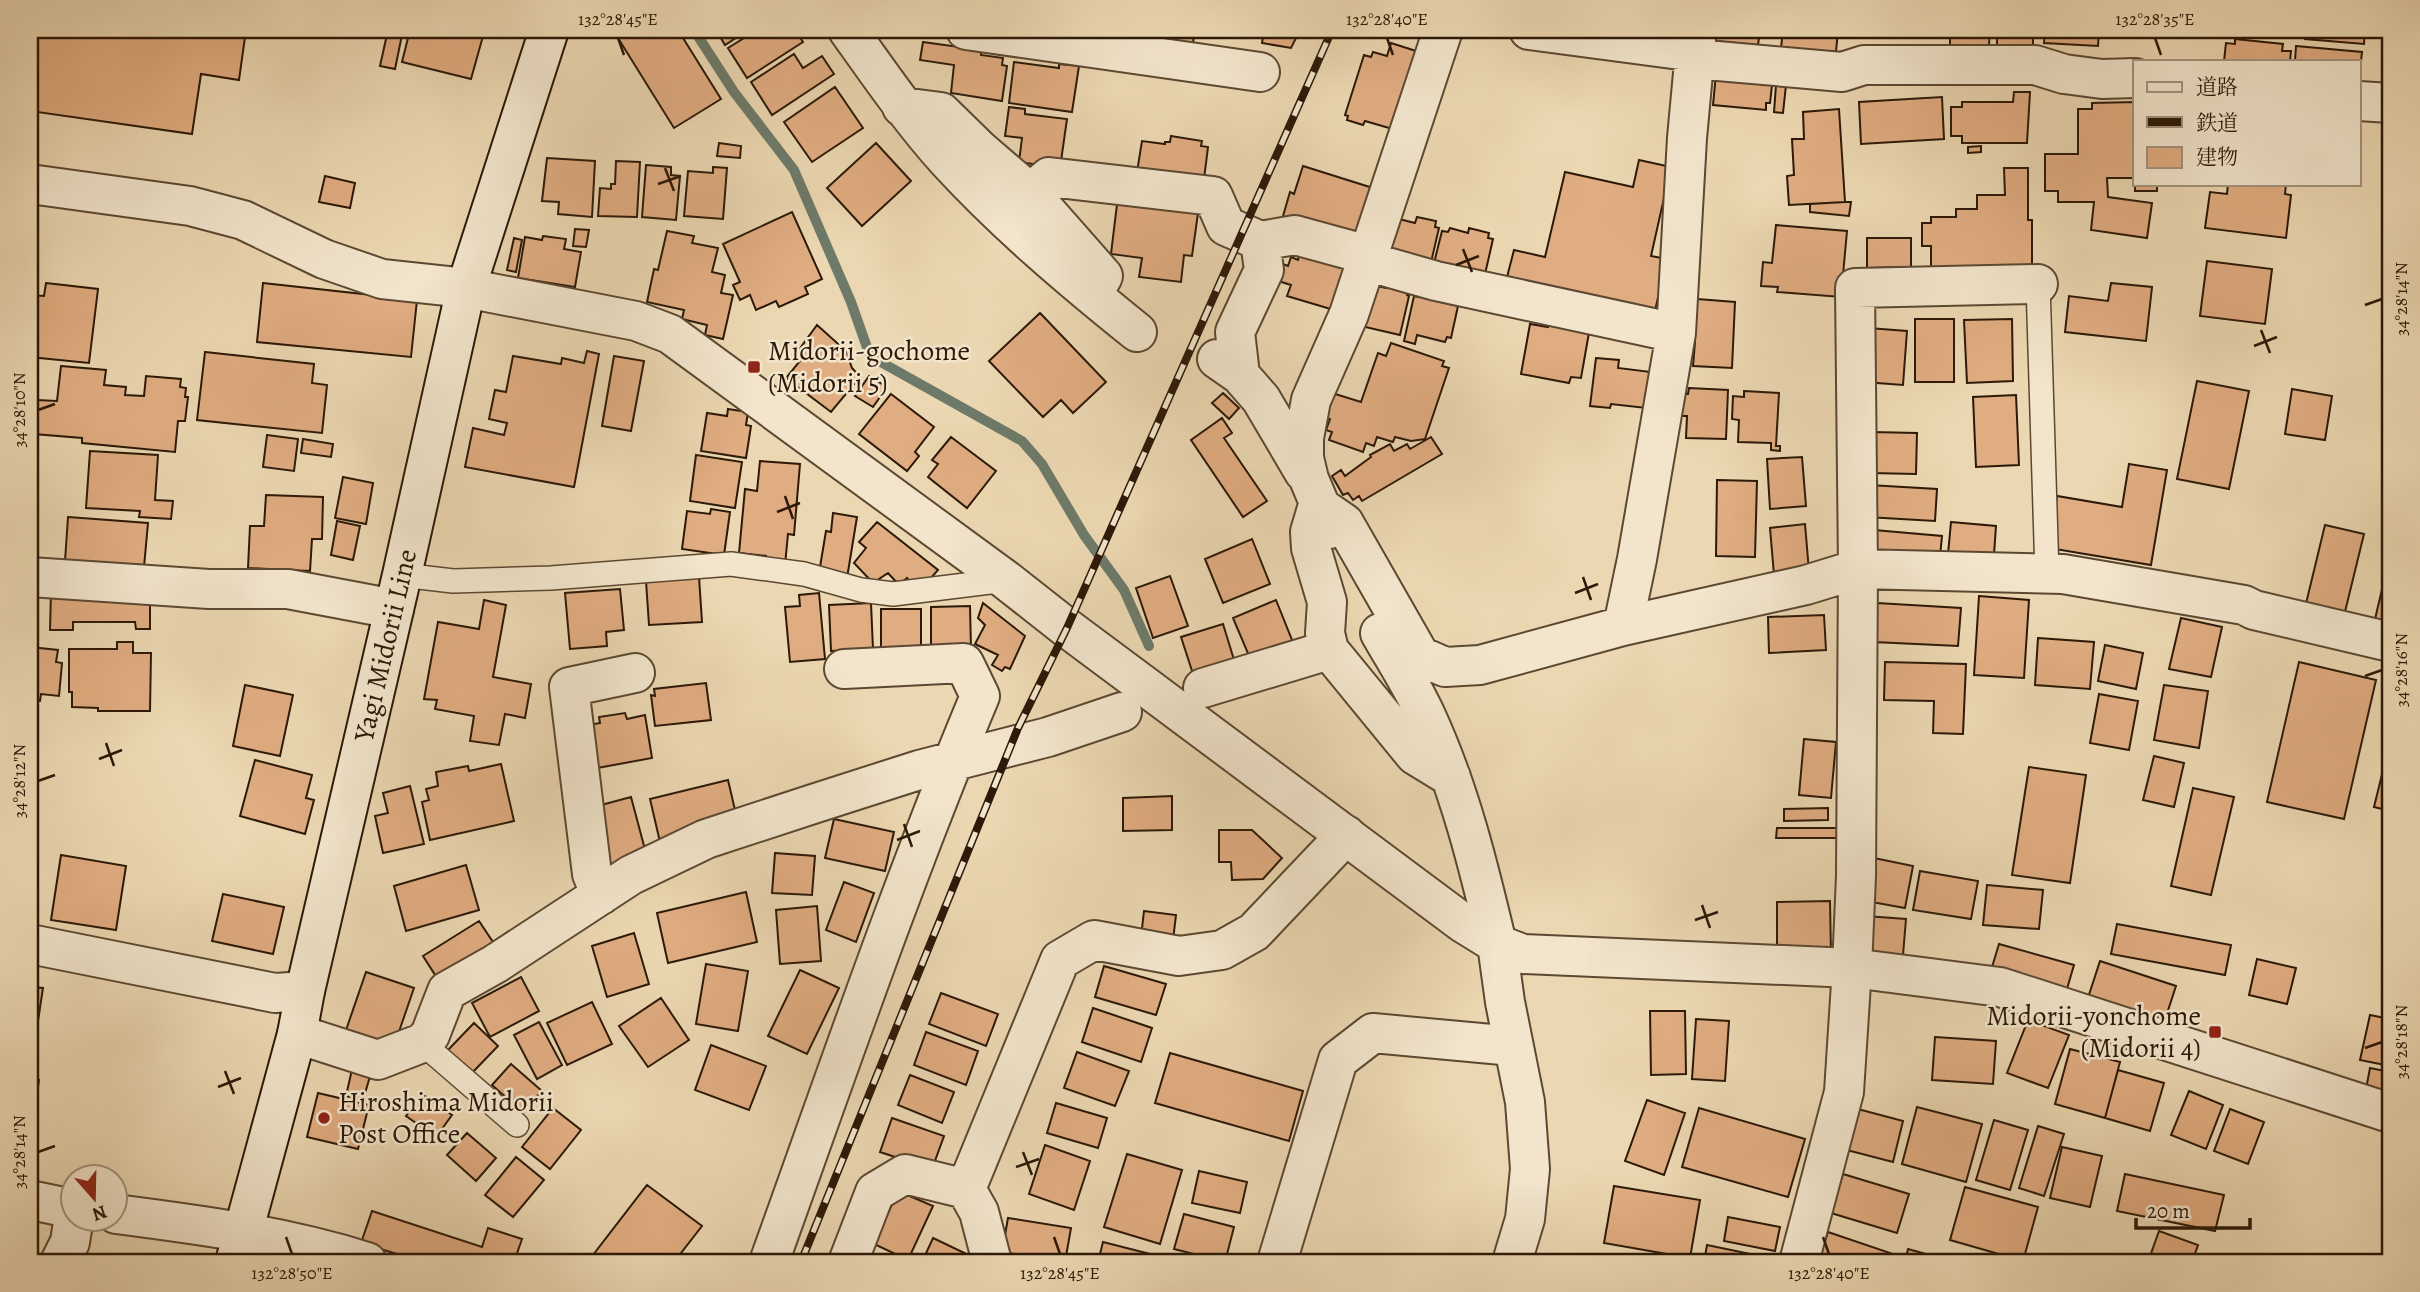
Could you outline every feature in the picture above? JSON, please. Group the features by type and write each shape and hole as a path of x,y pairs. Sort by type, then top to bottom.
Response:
{"street":[{"name":"Yagi Midorii Line","path":"239,1247 298,1034 305,991 466,288 549,30"},
{"path":"848,30 902,107 1003,219 1137,332"},
{"path":"966,30 1075,38 1260,72"},
{"path":"1443,30 1349,314 1311,400 1304,438 1304,458 1314,492 1345,570 1426,717 1451,777 1497,944 1525,1102 1530,1169 1525,1219 1512,1262"},
{"path":"1529,30 1696,47 1842,72 1864,65 2035,65 2064,74 2102,79 2133,78"},
{"path":"1623,626 1676,332 1686,138 1696,47"},
{"path":"2360,101 2390,103"},
{"path":"902,107 941,112 1030,193 1103,276 1093,296"},
{"path":"1030,193 1049,177 1213,196 1226,226 1260,241 1296,235 1436,281 1676,332"},
{"path":"30,184 190,206 243,220 324,259 382,279 466,288 636,321 670,334 1006,580 1463,923 1497,944 1523,954 1852,968 2000,987 2390,1113"},
{"path":"1260,241 1264,270 1235,332 1228,367 1261,399 1314,492 1344,523 1420,656 1445,667 1480,665 1623,626 1805,585 1858,569 2063,574 2244,605 2254,610 2390,642"},
{"path":"1799,1262 1844,1092 1852,968 1856,876 1858,569 1855,288 2038,284"},
{"path":"1314,492 1311,548 1326,602 1325,633 1329,650 1415,755 1451,777"},
{"path":"30,577 209,589 398,592"},
{"path":"1203,688 1329,650"},
{"path":"769,1262 953,761 980,696 964,663 844,669"},
{"path":"601,895 592,874 569,687 635,673"},
{"path":"298,1034 378,1060 422,1043 430,1035 447,991 495,964 631,875 706,839 839,795 953,761 1048,737 1122,712"},
{"path":"966,1189 1060,960 1094,940 1179,956 1223,950 1254,932 1346,835"},
{"path":"30,944 275,993 305,991"},
{"path":"1277,1262 1338,1060 1373,1033 1513,1046"},
{"path":"848,1262 875,1192 905,1174 966,1189 979,1212 992,1262"},
{"path":"30,1200 60,1206"},
{"path":"130,1218 239,1247 320,1247 367,1262"},
{"path":"60,1262 70,1242 72,1232"}],"lane":[{"path":"2038,284 2047,574"},
{"path":"398,592 453,581 551,578 731,564 804,575 861,590 893,594 1006,580"},
{"path":"422,1043 517,1125"}],"building":[{"path":"30,30 246,30 239,80 201,74 192,134 30,111"},
{"path":"388,30 403,30 395,69 380,66"},
{"path":"410,30 458,30 483,36 471,79 402,62"},
{"path":"613,30 678,30 721,99 674,128"},
{"path":"716,30 748,30 725,45"},
{"path":"757,30 795,30 803,42 747,78 728,48"},
{"path":"1099,30 1141,30 1140,41"},
{"path":"1149,30 1195,30 1192,49 1147,43"},
{"path":"1264,30 1300,30 1291,48 1262,43"},
{"path":"1715,30 1760,30 1758,45 1714,41"},
{"path":"1783,30 1838,30 1836,52 1781,48"},
{"path":"1950,30 1990,30 1989,45 1950,45"},
{"path":"1997,30 2033,30 2033,47 1997,47"},
{"path":"2045,30 2099,30 2098,46 2044,43"},
{"path":"2236,30 2284,30 2283,37"},
{"path":"2306,30 2365,30 2364,44 2305,39"},
{"path":"2235,39 2283,44 2282,51 2291,51 2290,60 2224,60 2226,43 2235,44"},
{"path":"923,42 981,50 981,55 1003,58 1002,65 1007,66 1002,101 951,93 954,65 920,60"},
{"path":"1391,43 1416,51 1396,130 1365,121 1363,125 1347,120 1348,116 1345,115 1364,55 1371,57 1373,52 1387,56"},
{"path":"2296,46 2362,52 2360,71 2360,60 2295,60"},
{"path":"794,54 803,68 822,56 834,74 772,115 751,82"},
{"path":"1014,62 1059,68 1059,64 1079,66 1072,112 1009,103"},
{"path":"1716,74 1768,78 1768,85 1772,85 1770,103 1766,103 1766,110 1713,105"},
{"path":"1776,85 1786,85 1783,113 1774,112"},
{"path":"835,87 863,128 812,162 784,122"},
{"path":"2014,92 2030,92 2027,143 1962,143 1962,136 1951,136 1951,107 1962,107 1962,102 2013,102"},
{"path":"1942,97 1944,139 1861,144 1859,102"},
{"path":"2133,102 2133,178 2107,178 2108,197 2152,203 2147,238 2091,230 2094,202 2058,202 2058,191 2045,191 2045,154 2078,154 2078,109 2092,109 2092,103"},
{"path":"1009,107 1025,109 1025,114 1067,119 1060,168 1019,162 1022,138 1005,136"},
{"path":"1839,109 1845,202 1789,205 1787,176 1794,175 1792,139 1804,139 1803,112"},
{"path":"1171,136 1202,141 1201,146 1208,147 1203,187 1136,178 1142,141 1165,144 1170,142"},
{"path":"719,143 741,146 740,158 717,156"},
{"path":"876,143 911,181 862,226 827,188"},
{"path":"1981,146 1981,152 1968,153 1968,147"},
{"path":"547,158 595,161 592,217 558,214 559,202 542,201"},
{"path":"1639,160 1671,167 1651,256 1667,259 1654,315 1506,281 1514,250 1545,257 1565,172 1633,187"},
{"path":"616,161 640,162 637,217 598,216 600,188 611,189 611,184 615,184"},
{"path":"646,165 671,167 671,175 680,176 676,220 642,217"},
{"path":"1303,166 1376,189 1358,243 1281,223 1290,192 1294,194"},
{"path":"713,167 727,168 723,219 684,216 688,171 713,173"},
{"path":"2004,168 2028,168 2028,220 2032,220 2032,264 2027,272 1931,268 1931,246 1922,246 1922,223 1931,223 1931,217 1956,217 1956,209 1977,209 1977,195 2005,195"},
{"path":"325,176 355,183 350,208 319,202"},
{"path":"2135,186 2157,186 2157,191 2135,191"},
{"path":"2228,186 2286,186 2285,194 2291,195 2286,238 2205,228 2210,192 2227,194"},
{"path":"1118,196 1199,206 1192,256 1184,255 1181,282 1139,277 1142,258 1111,254"},
{"path":"1851,202 1849,216 1810,212 1810,204"},
{"path":"792,212 822,279 805,287 808,294 779,307 776,301 756,310 750,295 740,300 733,285 740,282 723,244"},
{"path":"1417,217 1436,221 1435,227 1439,228 1429,271 1386,256 1395,218 1415,223"},
{"path":"1776,225 1847,231 1841,297 1777,292 1778,287 1761,286 1763,262 1772,263"},
{"path":"1450,228 1468,233 1469,228 1489,233 1488,238 1493,239 1483,283 1434,263 1442,231 1448,232"},
{"path":"575,229 589,230 586,247 573,246"},
{"path":"667,231 694,236 692,243 718,248 712,272 725,275 721,293 733,295 723,339 705,335 707,325 682,319 684,310 647,302 654,269 658,270"},
{"path":"543,236 566,239 564,249 581,252 575,287 518,278 525,237 542,240"},
{"path":"514,238 522,240 516,272 507,270"},
{"path":"1867,238 1911,238 1911,267 1867,268"},
{"path":"1300,253 1348,268 1334,310 1287,296 1291,285 1275,280 1280,263 1288,266 1291,257 1298,260"},
{"path":"2207,261 2272,269 2265,324 2200,316"},
{"path":"46,283 98,289 89,363 30,357 30,295 44,296"},
{"path":"263,283 417,300 411,357 257,342"},
{"path":"1366,283 1386,288 1388,283 1409,287 1400,335 1361,326"},
{"path":"2111,283 2152,287 2146,341 2065,332 2069,296 2108,301"},
{"path":"1419,290 1438,294 1436,301 1458,306 1451,338 1447,337 1445,342 1417,335 1415,344 1404,341 1414,296 1418,297"},
{"path":"1697,299 1735,302 1732,368 1693,366 1695,342 1688,341"},
{"path":"1040,313 1106,382 1073,413 1061,400 1043,417 989,361"},
{"path":"1915,319 1954,319 1954,382 1915,382"},
{"path":"2012,319 2013,381 1967,383 1964,320"},
{"path":"1549,320 1590,327 1581,378 1571,377 1569,383 1521,374 1530,324 1548,327"},
{"path":"817,325 846,351 852,368 860,377 831,412 786,378 804,356 798,351"},
{"path":"1868,328 1907,331 1903,385 1864,382"},
{"path":"1391,343 1444,361 1442,366 1449,368 1425,439 1411,441 1395,437 1393,442 1377,437 1374,446 1366,443 1363,452 1329,440 1332,432 1326,430 1330,419 1324,417 1332,393 1361,402 1378,353 1386,356"},
{"path":"587,351 599,354 574,487 465,467 473,428 504,435 507,423 489,419 495,390 506,392 513,356 561,364 562,358 584,363"},
{"path":"205,352 314,364 312,383 327,385 322,433 197,420"},
{"path":"614,356 644,361 631,431 602,426"},
{"path":"1596,358 1619,360 1618,368 1659,373 1655,409 1611,404 1610,408 1590,406"},
{"path":"61,366 106,370 104,385 126,387 125,395 144,396 146,376 181,379 180,387 186,388 185,397 188,397 185,421 178,421 175,452 82,443 82,438 34,434 37,400 57,401"},
{"path":"869,376 887,387 873,407 855,396"},
{"path":"2197,381 2249,391 2229,489 2177,479"},
{"path":"1689,388 1728,390 1726,439 1686,438 1687,416 1680,416 1681,394 1688,394"},
{"path":"2292,389 2332,396 2325,440 2285,434"},
{"path":"1744,391 1779,393 1776,446 1780,446 1780,451 1771,450 1771,443 1738,442 1739,420 1732,419 1733,396 1744,397"},
{"path":"1223,393 1239,408 1229,419 1212,403"},
{"path":"891,394 934,427 915,452 919,456 907,471 859,434"},
{"path":"2016,395 2019,465 1976,467 1973,397"},
{"path":"728,409 748,412 746,425 751,426 746,458 701,451 707,413 727,416"},
{"path":"1222,418 1232,433 1224,438 1267,501 1243,517 1191,440"},
{"path":"1872,432 1917,433 1916,474 1871,473"},
{"path":"267,435 298,439 294,471 263,467"},
{"path":"951,437 996,471 967,508 928,477 938,464 932,460"},
{"path":"1431,437 1442,454 1362,501 1359,496 1353,500 1348,493 1343,495 1332,476 1341,470 1345,476 1371,457 1370,455 1390,444 1394,451 1407,444 1410,449"},
{"path":"303,439 333,444 331,457 301,453"},
{"path":"90,451 158,455 155,500 173,501 171,519 139,517 140,511 86,508"},
{"path":"696,455 742,462 735,508 690,501"},
{"path":"1802,457 1806,506 1770,509 1767,459"},
{"path":"760,461 800,464 794,535 788,534 785,565 765,563 766,556 739,553 745,489 757,491"},
{"path":"2129,464 2167,470 2151,565 2049,548 2057,496 2122,507"},
{"path":"343,477 373,483 366,524 335,518"},
{"path":"1717,480 1757,481 1755,557 1716,556"},
{"path":"1869,485 1937,489 1935,521 1867,517"},
{"path":"266,495 323,497 322,539 312,539 310,571 248,568 250,526 264,526"},
{"path":"711,509 730,512 724,555 682,549 687,511 710,514"},
{"path":"833,513 857,517 847,578 819,573 826,531 831,532"},
{"path":"68,517 148,523 144,567 65,561"},
{"path":"337,521 360,526 353,560 331,555"},
{"path":"877,522 938,570 923,587 912,585 907,578 899,585 888,573 873,583 854,563 866,548 859,542"},
{"path":"1951,522 1996,526 1993,569 1947,565"},
{"path":"1805,524 1809,571 1774,575 1770,528"},
{"path":"2325,525 2364,534 2341,628 2302,620"},
{"path":"1874,530 1942,536 1939,567 1871,561"},
{"path":"1252,539 1270,584 1223,603 1205,559"},
{"path":"2390,555 2390,636 2372,632"},
{"path":"1170,576 1188,626 1153,638 1136,588"},
{"path":"699,577 702,622 649,625 646,581"},
{"path":"620,589 624,630 606,632 607,646 570,649 565,593"},
{"path":"51,591 150,595 150,629 136,629 135,622 73,622 73,630 50,630"},
{"path":"819,593 825,659 790,662 785,607 800,606 799,595"},
{"path":"1979,596 2029,600 2024,678 1974,675"},
{"path":"484,600 506,605 493,677 531,684 525,718 505,714 499,745 470,741 474,716 435,709 437,700 424,699 438,622 479,629"},
{"path":"1276,600 1294,645 1252,663 1233,618"},
{"path":"871,603 873,649 831,651 829,605"},
{"path":"983,603 1025,636 1010,669 1005,667 1002,671 992,665 998,655 975,644 985,625 978,618"},
{"path":"1877,603 1961,608 1958,646 1874,642"},
{"path":"970,606 971,649 931,649 931,607"},
{"path":"881,609 921,609 921,653 881,652"},
{"path":"1824,615 1826,650 1769,653 1768,617"},
{"path":"2181,618 2222,627 2211,677 2169,669"},
{"path":"1223,624 1235,663 1194,677 1181,637"},
{"path":"2038,638 2094,642 2090,689 2035,685"},
{"path":"117,642 133,642 133,653 151,653 150,711 98,711 98,708 72,707 72,692 69,692 69,649 117,649"},
{"path":"2105,645 2143,653 2136,689 2098,681"},
{"path":"30,647 58,650 56,662 62,663 59,696 41,694 40,701 30,700"},
{"path":"1885,662 1966,664 1963,734 1933,733 1934,701 1884,700"},
{"path":"2299,662 2376,680 2344,819 2267,802"},
{"path":"706,683 711,720 655,726 651,695 655,696 654,689"},
{"path":"245,685 293,695 280,756 233,746"},
{"path":"2164,685 2208,691 2199,748 2154,740"},
{"path":"2099,694 2138,701 2129,750 2090,743"},
{"path":"625,713 627,719 645,715 652,758 597,768 589,725 600,723 599,717"},
{"path":"1804,739 1836,742 1831,798 1799,795"},
{"path":"2387,754 2390,755 2390,811 2374,807"},
{"path":"2154,756 2184,763 2174,807 2143,800"},
{"path":"255,760 312,775 306,798 314,800 305,834 240,816"},
{"path":"501,764 514,821 430,840 422,802 429,800 426,789 438,786 436,772 468,766 469,771"},
{"path":"2029,767 2086,775 2070,883 2012,875"},
{"path":"728,780 738,823 660,842 650,799"},
{"path":"410,786 424,844 383,853 375,816 388,813 383,793"},
{"path":"2193,788 2234,797 2211,895 2171,886"},
{"path":"1172,796 1172,830 1123,831 1123,798"},
{"path":"631,797 647,857 606,868 590,808"},
{"path":"1828,808 1828,820 1784,821 1784,809"},
{"path":"834,819 894,832 885,871 825,858"},
{"path":"1777,828 1839,828 1839,838 1776,838"},
{"path":"1219,830 1252,830 1282,858 1263,879 1232,880 1231,862 1219,862"},
{"path":"775,853 815,856 812,895 772,893"},
{"path":"61,855 126,866 116,930 51,920"},
{"path":"1874,858 1913,866 1905,908 1866,901"},
{"path":"466,865 479,910 406,931 394,886"},
{"path":"1920,871 1978,881 1971,919 1913,910"},
{"path":"844,882 874,893 856,942 826,930"},
{"path":"1987,885 2043,890 2039,929 1983,925"},
{"path":"746,892 757,942 668,963 657,913"},
{"path":"223,894 284,907 273,954 212,941"},
{"path":"1830,901 1831,956 1777,957 1777,902"},
{"path":"817,906 821,961 780,964 776,910"},
{"path":"1144,911 1176,915 1173,940 1141,937"},
{"path":"1865,916 1906,919 1902,967 1861,963"},
{"path":"479,921 495,945 439,981 423,956"},
{"path":"2117,924 2231,945 2225,975 2111,954"},
{"path":"634,933 649,984 607,997 592,946"},
{"path":"1999,944 2074,965 2064,999 1989,977"},
{"path":"2257,959 2296,968 2287,1004 2249,995"},
{"path":"2100,961 2176,986 2160,1035 2084,1010"},
{"path":"706,964 748,971 738,1031 696,1024"},
{"path":"1104,966 1166,984 1156,1015 1095,997"},
{"path":"800,970 839,988 807,1054 768,1036"},
{"path":"366,972 414,988 393,1049 345,1033"},
{"path":"521,977 539,1011 490,1037 472,1003"},
{"path":"30,987 43,988 38,1021 33,1021 30,1043"},
{"path":"941,993 998,1014 986,1046 929,1024"},
{"path":"661,998 689,1040 648,1067 619,1026"},
{"path":"592,1002 612,1044 567,1065 547,1023"},
{"path":"1093,1008 1152,1028 1141,1062 1082,1042"},
{"path":"1650,1011 1685,1011 1686,1074 1651,1075"},
{"path":"2370,1015 2390,1019 2390,1066 2360,1060"},
{"path":"1696,1019 1729,1021 1725,1081 1692,1079"},
{"path":"2028,1020 2069,1035 2048,1088 2007,1073"},
{"path":"539,1022 562,1065 537,1079 514,1035"},
{"path":"474,1023 498,1046 471,1074 447,1051"},
{"path":"926,1032 978,1051 966,1085 914,1065"},
{"path":"1935,1037 1996,1041 1993,1084 1932,1080"},
{"path":"711,1045 766,1066 749,1110 695,1090"},
{"path":"2070,1049 2120,1062 2105,1118 2055,1104"},
{"path":"1077,1052 1129,1071 1115,1106 1064,1088"},
{"path":"1170,1053 1303,1091 1289,1141 1155,1103"},
{"path":"511,1064 542,1091 522,1112 492,1085"},
{"path":"353,1065 371,1073 363,1100 346,1096"},
{"path":"2370,1068 2390,1072 2390,1109 2363,1105"},
{"path":"2118,1070 2164,1083 2150,1131 2105,1118"},
{"path":"910,1075 954,1092 942,1123 898,1105"},
{"path":"30,1079 39,1080 30,1144"},
{"path":"2189,1091 2223,1105 2206,1149 2171,1135"},
{"path":"318,1093 369,1105 358,1149 307,1137"},
{"path":"422,1094 452,1115 436,1137 406,1116"},
{"path":"1647,1100 1685,1113 1664,1175 1625,1161"},
{"path":"1056,1103 1107,1118 1098,1148 1047,1133"},
{"path":"1917,1107 1982,1124 1966,1182 1902,1164"},
{"path":"553,1108 581,1130 550,1169 522,1147"},
{"path":"1699,1108 1805,1139 1788,1197 1682,1167"},
{"path":"1854,1108 1903,1121 1893,1162 1843,1149"},
{"path":"2230,1109 2264,1122 2248,1164 2214,1151"},
{"path":"892,1118 944,1136 932,1169 880,1152"},
{"path":"1994,1120 2028,1130 2010,1190 1976,1180"},
{"path":"2038,1126 2064,1134 2044,1196 2019,1188"},
{"path":"467,1133 496,1158 476,1181 447,1155"},
{"path":"1045,1145 1090,1161 1074,1210 1029,1194"},
{"path":"2062,1147 2102,1156 2090,1207 2050,1198"},
{"path":"1127,1154 1182,1170 1160,1244 1104,1227"},
{"path":"516,1157 544,1180 513,1217 485,1195"},
{"path":"1199,1171 1247,1182 1240,1213 1192,1203"},
{"path":"1843,1174 1909,1194 1897,1233 1831,1213"},
{"path":"2125,1174 2224,1195 2215,1231 2117,1211"},
{"path":"647,1185 702,1226 674,1262 603,1262 593,1255"},
{"path":"1614,1186 1700,1200 1690,1258 1604,1243"},
{"path":"1965,1187 2038,1207 2023,1261 1950,1240"},
{"path":"898,1191 933,1206 908,1260 874,1244"},
{"path":"372,1211 482,1247 488,1228 522,1239 514,1262 423,1262 361,1243"},
{"path":"1184,1214 1234,1227 1225,1262 1174,1249"},
{"path":"1728,1217 1780,1227 1775,1251 1724,1241"},
{"path":"1008,1218 1071,1228 1065,1262 1002,1252"},
{"path":"2159,1231 2198,1245 2192,1262 2148,1262"},
{"path":"1828,1232 1896,1255 1893,1262 1818,1262"},
{"path":"933,1238 977,1259 976,1262 922,1262"},
{"path":"1103,1242 1154,1255 1152,1262 1098,1262"},
{"path":"1707,1245 1765,1257 1764,1262 1704,1262"},
{"path":"1908,1249 1940,1258 1939,1262 1905,1262"},
{"path":"1319,1255 1341,1262 1317,1262"},
{"path":"1600,1257 1624,1262 1599,1262"}],"waterway":[{"path":"694,30 734,92 794,170 851,302 870,356 1022,441 1042,464 1084,535 1124,590 1149,646"}],"railway":[{"path":"801,1262 1018,728 1067,628 1332,30"}],"place":[{"name":"Midorii-gochome (Midorii 5)","path":"754,367"},
{"name":"Midorii-yonchome (Midorii 4)","path":"2215,1032"},
{"name":"Hiroshima Midorii Post Office","path":"324,1118"}]}
